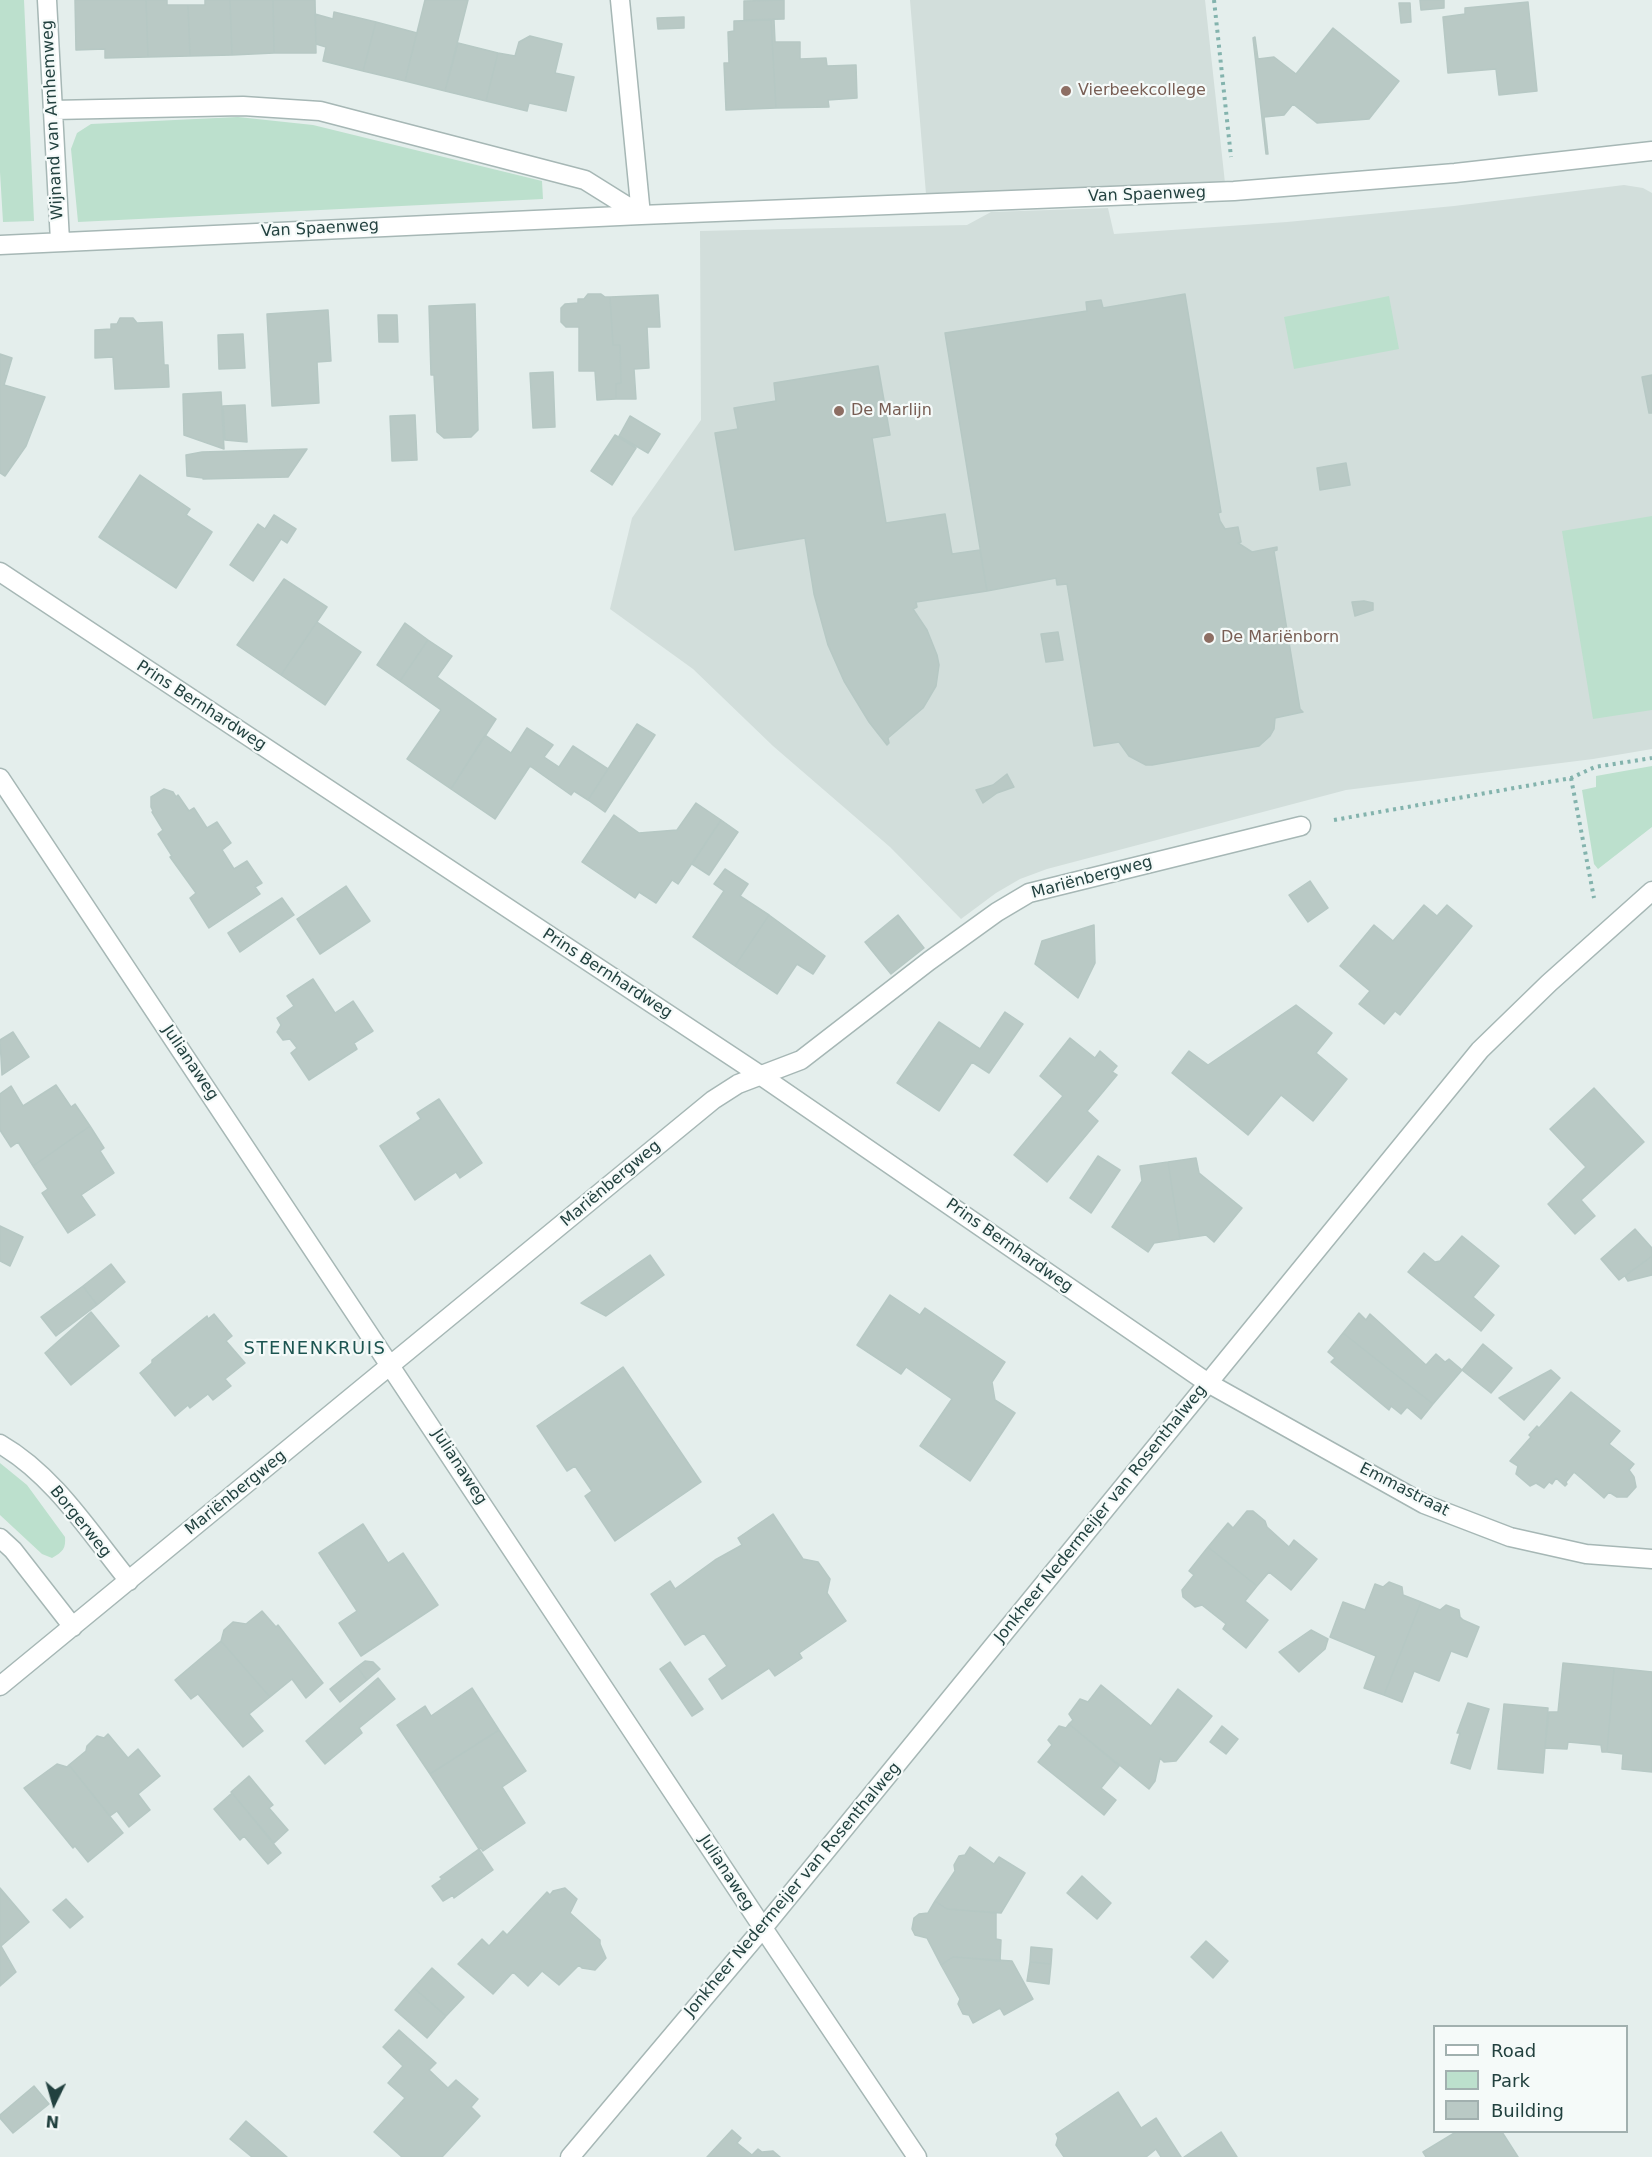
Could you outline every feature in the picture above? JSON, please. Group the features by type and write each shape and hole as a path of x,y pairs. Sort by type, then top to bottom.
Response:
{"street":[{"name":"Wijnand van Arnhemweg","path":"47,0 60,241"},
{"path":"620,0 640,215"},
{"path":"53,110 243,106 320,111 585,180 640,215"},
{"name":"Van Spaenweg","path":"0,245 640,215 1234,191 1455,173 1652,151"},
{"name":"Prins Bernhardweg","path":"0,572 760,1075 1208,1383"},
{"name":"Julianaweg","path":"0,778 917,2157"},
{"name":"Mariënbergweg","path":"0,1686 713,1100 738,1084 801,1060 929,961 997,912 1029,893 1301,826"},
{"name":"Jonkheer Nedermeijer van Rosenthalweg","path":"570,2157 763,1928 1480,1050 1601,935 1652,891"},
{"name":"Emmastraat","path":"1208,1383 1424,1504 1510,1537 1586,1554 1652,1559"},
{"name":"Borgerweg","path":"0,1444 53,1487 129,1581"},
{"path":"0,1538 13,1550 73,1628"}],"path":[{"path":"1214,0 1234,191"},
{"path":"1301,826 1571,778 1596,767 1652,758"},
{"path":"1571,778 1601,935"}],"shaded area":[{"name":"Vierbeekcollege","path":"910,0 1205,0 1225,183 926,194"},
{"path":"1624,185 1643,188 1652,193 1652,749 1593,759 1346,790 1047,869 1020,879 996,893 961,919 890,847 773,746 693,669 610,609 632,518 701,420 700,231 967,225 991,212 1108,208 1114,234 1287,222 1454,206"}],"green space":[{"path":"0,0 24,0 34,221 3,222 0,172"},
{"path":"238,117 313,125 542,181 543,199 78,222 71,149 77,133 91,124"},
{"path":"1389,296 1399,349 1294,369 1284,317"},
{"path":"1652,516 1652,710 1593,719 1562,531"},
{"path":"1652,766 1652,827 1598,869 1594,864 1582,790 1596,787 1596,776"},
{"path":"0,1463 27,1485 65,1537 65,1544 59,1554 52,1558 42,1554 0,1515"}],"building":[{"path":"75,0 146,0 148,57 105,58 105,49 76,50"},
{"path":"146,0 167,0 167,5 188,5 190,56 148,57"},
{"path":"205,0 230,0 232,55 190,56 188,5 205,5"},
{"path":"230,0 273,0 274,53 232,55"},
{"path":"273,0 315,0 316,53 274,53"},
{"path":"425,0 468,0 445,91 405,81"},
{"path":"784,0 784,19 744,20 744,1"},
{"path":"1420,0 1444,0 1444,8 1421,10"},
{"path":"1528,2 1537,91 1499,95 1496,69 1448,73 1443,17 1465,14 1465,8"},
{"path":"1399,3 1410,3 1411,22 1401,23"},
{"path":"334,12 376,22 363,71 323,61 326,47 316,44 315,14 333,19"},
{"path":"684,17 684,28 658,29 657,18"},
{"path":"771,20 774,20 775,42 800,42 800,59 826,58 827,66 856,65 857,98 828,100 829,107 776,108"},
{"path":"771,20 776,108 726,110 724,63 729,63 728,32 734,31 734,21"},
{"path":"376,22 417,33 405,81 363,71"},
{"path":"1333,28 1399,81 1369,119 1317,123 1293,104 1284,115 1264,117 1268,154 1266,154 1253,38 1255,37 1258,59 1274,57 1296,74"},
{"path":"530,36 562,44 555,73 574,77 566,111 529,103 527,111 486,101 498,53 515,56 519,42"},
{"path":"458,43 498,53 486,101 445,91"},
{"path":"588,294 610,297 613,345 620,345 621,383 616,384 616,399 597,400 595,371 579,371 579,327 566,327 561,322 561,308 565,304 578,303 578,299 584,299"},
{"path":"1185,294 1221,512 1218,513 1220,521 1225,529 1238,527 1241,542 1238,543 1252,552 1277,547 1274,551 1300,709 1303,712 1275,718 1274,729 1270,736 1259,746 1146,765 1129,756 1119,742 1094,746 1067,584 1057,585 1056,578 987,591 945,333 1087,311 1086,302 1101,300 1103,308"},
{"path":"658,295 660,327 647,327 649,368 634,369 636,399 616,399 616,384 621,383 620,345 613,345 610,297"},
{"path":"475,304 478,430 471,437 444,438 437,432 434,375 431,375 429,306"},
{"path":"328,310 331,361 317,362 319,403 272,406 267,314"},
{"path":"378,315 397,315 398,342 379,342"},
{"path":"120,318 133,318 137,323 162,322 164,365 168,365 169,387 115,389 113,357 95,358 95,330 111,329 111,324 117,324"},
{"path":"243,334 245,368 219,369 218,335"},
{"path":"0,354 12,358 4,385 45,397 26,446 5,476 0,473"},
{"path":"878,366 890,435 872,438 886,523 945,514 952,554 980,550 987,591 916,602 917,607 913,609 927,630 937,655 939,665 936,686 923,708 888,738 887,745 869,722 844,681 828,645 814,594 805,538 735,550 715,433 738,429 734,408 776,401 774,383"},
{"path":"553,372 555,427 533,428 530,373"},
{"path":"1652,375 1652,413 1649,413 1642,377"},
{"path":"221,392 224,449 184,435 183,394"},
{"path":"245,405 247,442 225,440 223,406"},
{"path":"415,415 417,460 392,461 390,416"},
{"path":"630,416 660,434 648,453 619,436"},
{"path":"615,435 636,448 612,485 591,471"},
{"path":"307,449 288,477 203,479 187,476 186,455 202,452"},
{"path":"1346,463 1350,485 1320,490 1317,468"},
{"path":"140,475 190,509 186,515 212,532 176,588 99,537"},
{"path":"274,515 296,529 287,543 281,539 253,581 230,565 258,524 265,529"},
{"path":"284,579 327,607 281,675 237,645"},
{"path":"1352,602 1373,603 1373,610 1355,616"},
{"path":"317,622 361,652 325,705 281,675"},
{"path":"405,623 428,640 400,681 377,665"},
{"path":"1058,632 1063,660 1046,662 1041,634"},
{"path":"428,640 452,656 437,677 496,719 451,789 407,759 441,710 400,681"},
{"path":"637,724 655,735 605,812 588,800"},
{"path":"527,728 553,745 544,757 559,767 573,746 608,769 588,800 574,791 571,795 530,766 495,819 451,789 485,735 511,753"},
{"path":"1007,774 1014,787 997,793 983,803 976,790 993,785"},
{"path":"164,789 173,792 176,797 178,795 189,811 194,808 207,828 217,822 231,843 222,850 234,869 247,861 262,883 255,887 260,894 209,928 190,898 196,893 170,857 172,856 158,834 163,830 152,812 151,797"},
{"path":"696,803 721,820 678,884 672,880 656,903 639,892 635,898 582,862 614,815 639,833 677,830"},
{"path":"721,820 738,832 709,875 692,864"},
{"path":"725,869 748,884 740,896 769,915 735,966 693,937 724,891 714,884"},
{"path":"1310,881 1328,908 1308,922 1289,895"},
{"path":"346,886 370,921 320,954 297,919"},
{"path":"282,898 294,915 240,952 228,933"},
{"path":"1424,905 1437,916 1447,905 1472,926 1400,1015 1395,1011 1384,1024 1359,1004 1370,991 1340,966 1374,925 1393,941"},
{"path":"769,915 825,956 813,974 797,964 777,994 735,966"},
{"path":"898,915 924,948 891,974 865,942"},
{"path":"1094,925 1095,963 1078,998 1035,964 1042,941"},
{"path":"313,979 335,1013 353,1001 373,1031 354,1043 357,1049 309,1080 291,1053 297,1048 290,1039 283,1040 277,1032 281,1025 277,1018 294,1006 287,996"},
{"path":"1296,1005 1332,1033 1316,1053 1347,1079 1313,1121 1281,1095 1248,1135 1172,1073 1189,1051 1208,1065"},
{"path":"1005,1012 1023,1024 989,1073 972,1062 939,1111 897,1083 939,1022 980,1049"},
{"path":"13,1032 29,1057 2,1075 0,1040"},
{"path":"1070,1038 1095,1058 1100,1051 1117,1066 1112,1072 1117,1075 1087,1111 1098,1121 1047,1182 1014,1155 1063,1096 1040,1076"},
{"path":"56,1085 71,1107 75,1104 90,1126 33,1166 18,1142 11,1147 0,1130 0,1094 11,1086 23,1106"},
{"path":"1594,1088 1644,1142 1581,1200 1595,1216 1575,1234 1548,1204 1586,1167 1550,1129"},
{"path":"439,1099 482,1163 460,1178 456,1172 415,1200 380,1146 421,1119 417,1113"},
{"path":"90,1126 104,1148 100,1151 114,1173 81,1195 95,1215 68,1233 42,1193 48,1189 33,1166"},
{"path":"1098,1156 1120,1170 1091,1213 1070,1198"},
{"path":"1196,1158 1199,1173 1242,1208 1214,1242 1206,1235 1180,1239 1168,1162"},
{"path":"1168,1162 1180,1239 1154,1243 1148,1252 1112,1227 1142,1181 1140,1166"},
{"path":"0,1226 23,1237 10,1266 0,1261"},
{"path":"1635,1229 1652,1248 1652,1256 1619,1280 1601,1259"},
{"path":"1462,1236 1499,1266 1473,1297 1494,1315 1481,1331 1408,1272 1424,1253 1435,1262 1440,1261"},
{"path":"650,1255 664,1275 606,1316 581,1303"},
{"path":"1652,1256 1652,1275 1628,1281 1625,1276"},
{"path":"111,1264 125,1282 97,1305 83,1286"},
{"path":"83,1286 97,1305 56,1336 41,1317"},
{"path":"890,1295 920,1315 925,1308 1005,1362 992,1382 995,1400 1015,1413 970,1481 920,1446 952,1399 906,1367 901,1374 857,1345"},
{"path":"91,1312 119,1346 71,1385 45,1353"},
{"path":"1359,1313 1366,1320 1370,1314 1426,1365 1436,1354 1445,1362 1449,1359 1462,1370 1433,1404 1343,1333"},
{"path":"214,1314 232,1336 226,1341 245,1363 225,1379 231,1386 213,1400 208,1394 190,1408 188,1405 175,1416 140,1373 152,1363 152,1360 207,1316 208,1319"},
{"path":"1343,1333 1433,1404 1421,1419 1407,1407 1401,1414 1391,1406 1389,1410 1331,1362 1335,1358 1328,1352"},
{"path":"1483,1344 1512,1368 1491,1393 1462,1370"},
{"path":"623,1367 701,1482 615,1541 585,1496 592,1491 575,1466 567,1471 537,1426"},
{"path":"1551,1370 1560,1378 1524,1420 1499,1398"},
{"path":"1571,1392 1620,1431 1609,1444 1634,1464 1629,1470 1634,1477 1636,1487 1627,1497 1617,1497 1609,1492 1604,1498 1574,1472 1565,1486 1556,1478 1552,1484 1549,1482 1544,1488 1536,1483 1530,1486 1516,1474 1518,1466 1510,1461 1531,1437 1529,1435 1537,1426 1539,1428"},
{"path":"1247,1511 1253,1511 1265,1521 1267,1527 1289,1547 1294,1540 1317,1559 1291,1590 1269,1572 1257,1586 1208,1547 1228,1523 1233,1528"},
{"path":"773,1514 803,1559 818,1562 830,1579 827,1593 846,1621 799,1653 802,1658 775,1676 769,1668 722,1699 709,1679 727,1666 704,1633 685,1645 651,1594 670,1581 675,1589 715,1560 742,1545 738,1538"},
{"path":"363,1524 388,1563 403,1553 438,1605 361,1656 339,1623 357,1611 319,1553"},
{"path":"1208,1547 1257,1586 1245,1601 1268,1620 1246,1648 1223,1629 1226,1624 1202,1605 1195,1607 1183,1597 1182,1590 1194,1575 1189,1571"},
{"path":"1389,1582 1402,1587 1403,1595 1421,1602 1384,1695 1364,1688 1376,1656 1330,1637 1343,1602 1365,1610 1375,1584 1383,1587"},
{"path":"1421,1602 1440,1610 1446,1605 1459,1610 1463,1620 1479,1627 1467,1657 1451,1651 1439,1681 1414,1671 1402,1702 1384,1695"},
{"path":"262,1611 276,1627 278,1625 323,1683 306,1698 292,1679 270,1697 221,1641 224,1630 233,1622 246,1624"},
{"path":"1311,1630 1328,1639 1325,1649 1299,1672 1279,1652"},
{"path":"221,1641 270,1697 249,1714 263,1731 243,1747 198,1694 191,1699 175,1680"},
{"path":"365,1661 373,1662 380,1669 367,1680 357,1667"},
{"path":"670,1662 703,1709 692,1716 660,1669"},
{"path":"1563,1663 1614,1668 1607,1752 1602,1752 1601,1745 1568,1742 1567,1749 1545,1748 1549,1712 1558,1712"},
{"path":"357,1667 367,1680 340,1702 330,1689"},
{"path":"1614,1668 1652,1672 1652,1772 1622,1769 1623,1754 1607,1752"},
{"path":"378,1678 395,1699 359,1728 362,1733 325,1764 306,1741"},
{"path":"1101,1685 1151,1726 1178,1689 1212,1716 1176,1761 1164,1762 1160,1758 1155,1781 1149,1789 1069,1724 1073,1720 1069,1714 1080,1699 1088,1702"},
{"path":"472,1688 499,1730 430,1774 397,1725 425,1706 431,1716"},
{"path":"1468,1703 1489,1709 1470,1769 1451,1763 1460,1733 1457,1733"},
{"path":"1504,1704 1548,1708 1543,1773 1498,1769"},
{"path":"1069,1724 1119,1766 1101,1788 1116,1800 1104,1815 1038,1762 1052,1745 1048,1740 1059,1726 1066,1728"},
{"path":"1222,1726 1238,1739 1226,1754 1210,1742"},
{"path":"499,1730 526,1771 502,1787 525,1823 483,1851 479,1849 430,1774"},
{"path":"108,1734 128,1758 138,1749 160,1776 138,1794 150,1810 129,1827 117,1811 110,1816 69,1765 86,1751 87,1746 97,1736 104,1738"},
{"path":"57,1764 67,1767 69,1765 123,1833 88,1862 75,1846 73,1848 24,1788"},
{"path":"249,1776 273,1805 269,1808 288,1830 274,1843 231,1792"},
{"path":"232,1793 281,1853 268,1864 244,1836 240,1840 214,1809"},
{"path":"970,1847 994,1864 999,1857 1025,1873 1001,1913 947,1909 935,1901 955,1871 954,1865 959,1856 965,1855"},
{"path":"479,1849 493,1870 454,1898 453,1895 443,1901 432,1886 442,1879 440,1877"},
{"path":"1082,1876 1111,1903 1097,1919 1067,1893"},
{"path":"0,1888 29,1922 1,1946 16,1972 0,1986"},
{"path":"565,1888 577,1899 570,1913 600,1940 606,1958 595,1970 582,1968 579,1965 559,1985 542,1971 528,1986 513,1972 493,1994 458,1964 482,1939 489,1946 503,1931 507,1935 547,1892 550,1895 553,1891"},
{"path":"66,1899 83,1917 70,1928 53,1910"},
{"path":"935,1901 947,1909 996,1913 996,1939 1001,1940 1000,1961 953,1957 941,1965 927,1938 915,1935 912,1929 914,1918 919,1914 928,1913"},
{"path":"1206,1941 1228,1961 1213,1978 1191,1957"},
{"path":"1031,1947 1052,1949 1051,1964 1030,1962"},
{"path":"953,1957 1012,1961 1033,1999 1004,2015 1000,2008 973,2023 969,2015 963,2014 958,2004 960,1999 941,1965"},
{"path":"1030,1962 1051,1964 1049,1984 1027,1981"},
{"path":"432,1968 464,1997 446,2016 414,1988"},
{"path":"414,1988 446,2016 427,2038 395,2010"},
{"path":"399,2030 436,2063 429,2070 448,2088 456,2080 478,2099 471,2107 480,2116 442,2157 402,2157 374,2132 405,2098 388,2083 403,2066 383,2047"},
{"path":"34,2086 49,2104 13,2133 0,2115"},
{"path":"1118,2092 1141,2128 1156,2118 1181,2157 1161,2157 1156,2149 1146,2157 1064,2157 1056,2145 1058,2138 1056,2134"},
{"path":"246,2121 287,2157 252,2157 230,2139"},
{"path":"732,2130 741,2138 737,2143 752,2155 758,2149 762,2152 773,2151 780,2157 707,2157"},
{"path":"1221,2132 1237,2157 1184,2157"},
{"path":"1454,2133 1503,2133 1518,2157 1426,2157 1423,2152"}],"place":[{"name":"Vierbeekcollege","path":"1066,91"},
{"name":"De Marlijn","path":"839,411"},
{"name":"De Mariënborn","path":"1209,638"}],"district":[{"name":"STENENKRUIS","path":"315,1349"}]}
